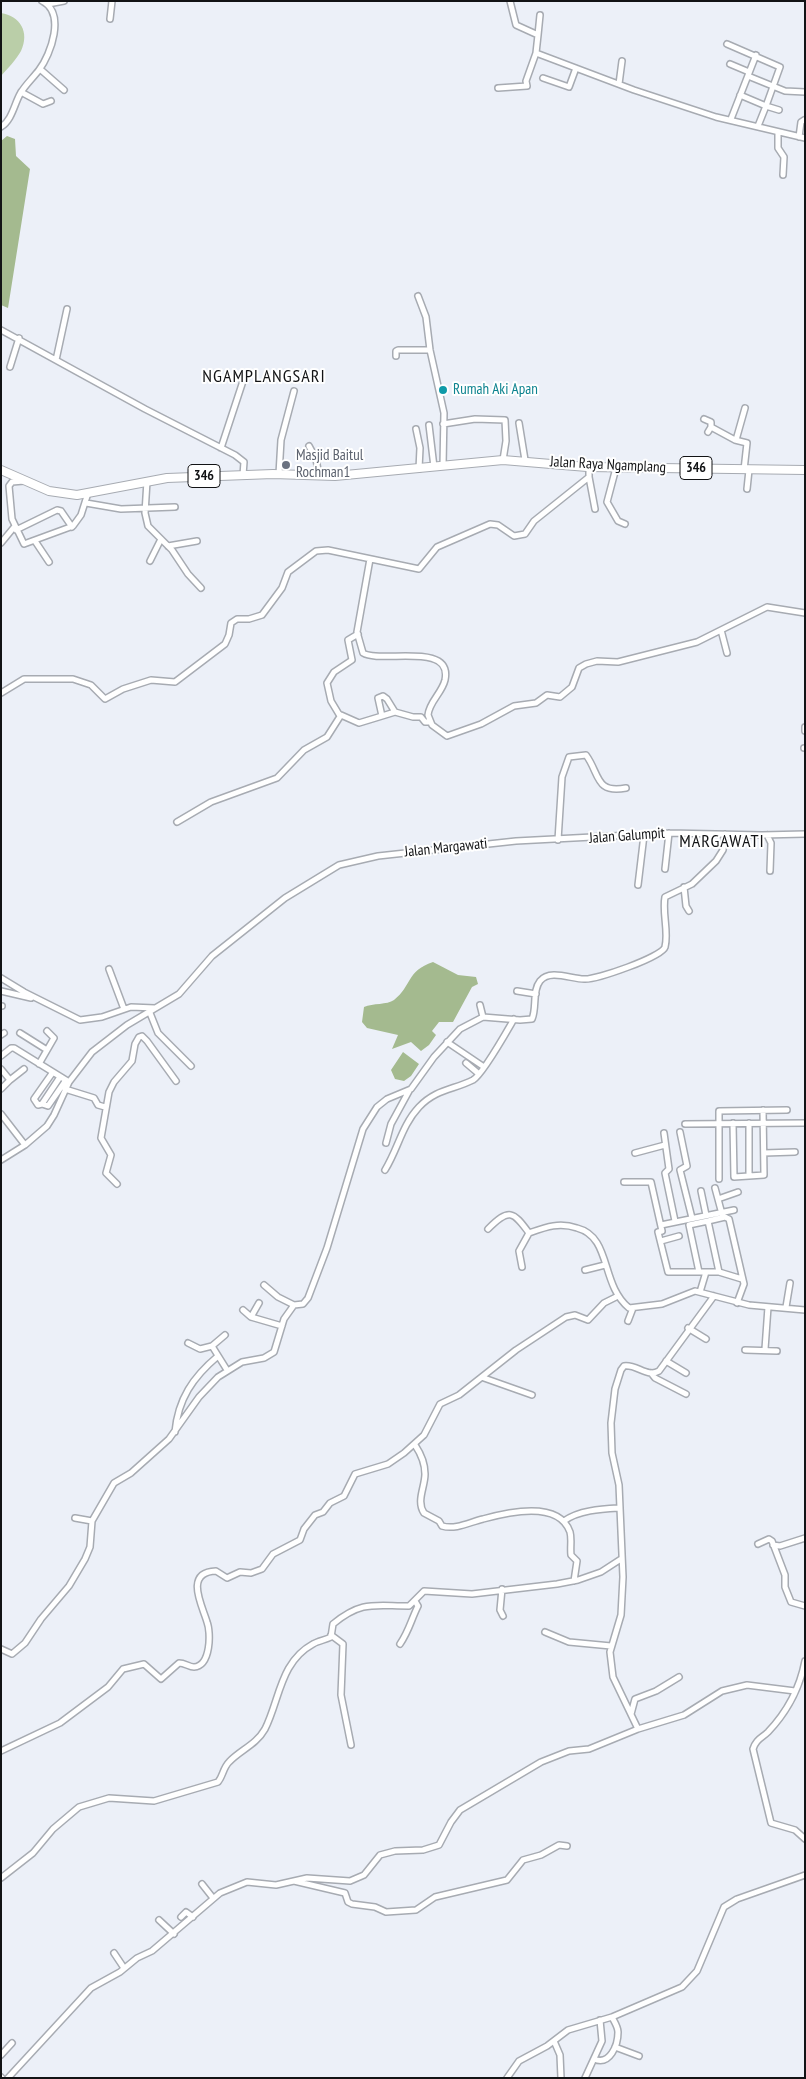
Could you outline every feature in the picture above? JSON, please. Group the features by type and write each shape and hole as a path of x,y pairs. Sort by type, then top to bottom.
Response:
{"main road":[{"name":"Jalan Raya Ngamplang","path":"416,470 502,460 525,460 587,467 616,468 805,470"},
{"name":"346","path":"1,470 24,481 62,494 88,494 167,478 279,474 319,476 416,470"}],"street":[{"path":"110,19 112,1"},
{"path":"510,1 516,24 538,35"},
{"path":"1,127 10,117 21,92 40,69 54,33 54,18 45,3 62,2"},
{"path":"498,88 527,86 526,82 536,53 540,15"},
{"path":"727,44 780,67 758,126"},
{"path":"536,53 619,84 716,116 802,138 801,122 804,120"},
{"path":"731,119 756,55"},
{"path":"619,84 622,62"},
{"path":"730,64 785,91 805,92"},
{"path":"543,78 569,87 576,68"},
{"path":"40,69 64,90"},
{"path":"21,92 43,104 50,101"},
{"path":"740,95 780,110"},
{"path":"778,132 778,148 784,154 783,176"},
{"path":"418,296 426,317 430,350 444,410 443,466"},
{"path":"56,360 67,309"},
{"path":"1,330 19,338 56,360 242,460 244,475"},
{"path":"10,367 19,338"},
{"path":"396,356 396,351 398,350 430,350"},
{"path":"221,448 245,375"},
{"path":"279,474 281,440 294,391"},
{"path":"736,440 745,408"},
{"path":"443,424 475,419 505,420 506,441 502,460"},
{"path":"704,419 711,422 709,430 748,444 747,489"},
{"path":"519,423 525,460"},
{"path":"429,425 434,467"},
{"path":"416,429 420,448 416,470"},
{"path":"309,446 316,459 319,476"},
{"path":"587,467 595,509"},
{"path":"616,468 607,502 618,521 625,524"},
{"path":"1,693 24,679 73,679 91,685 106,699 123,689 151,680 176,682 225,644 231,623 237,619 249,619 262,615 282,588 288,572 299,566 316,551 328,550 417,569 423,566 430,553 436,547 490,524 498,525 512,535 523,535 534,521 589,476"},
{"path":"24,481 12,482 9,486 10,508 15,528 23,544 72,527 86,503 88,494"},
{"path":"147,481 145,508 148,526 168,546 187,573 201,588"},
{"path":"86,503 113,508 175,507"},
{"path":"1,543 15,528 57,510 61,511 72,527"},
{"path":"150,561 161,539"},
{"path":"35,541 49,562"},
{"path":"168,546 197,541"},
{"path":"370,560 358,635 363,653 366,655 417,655 441,664 445,670 444,682 428,710 430,723"},
{"path":"358,635 348,640 352,660 334,672 327,683 331,701 340,716 359,723 395,712 413,718 421,717 425,722 430,723 446,735 452,735 514,706 536,703 547,695 560,697 572,686 579,668 586,664 597,661 618,662 697,642 722,632 737,620 767,607 805,613"},
{"path":"722,632 727,653"},
{"path":"382,716 377,700 381,697 387,699 395,712"},
{"path":"176,822 211,802 277,778 304,750 327,737 340,716"},
{"path":"558,840 562,777 568,757 586,755 596,777 605,787 617,790 626,788"},
{"path":"665,869 669,833"},
{"name":"Jalan Galumpit","path":"570,840 669,833 805,834"},
{"path":"386,1143 391,1124 409,1091 434,1057 460,1029 483,1017 532,1019 539,982 552,975 590,979 658,955 665,945 665,897 692,884 721,856 725,834"},
{"path":"638,885 644,835"},
{"path":"767,835 771,843 770,871"},
{"name":"Jalan Margawati","path":"67,1081 92,1052 109,1038 179,994 212,956 249,925 296,890 350,861 499,842 570,840"},
{"path":"684,887 686,906 689,911"},
{"path":"109,969 124,1009"},
{"path":"1,978 37,999 80,1020 102,1017 135,1007 158,1008"},
{"path":"1,991 37,999"},
{"path":"517,991 536,994"},
{"path":"480,1006 483,1017"},
{"path":"150,1013 158,1033 191,1066"},
{"path":"385,1170 396,1152 406,1122 419,1106 442,1089 447,1090 472,1080 479,1074 514,1019"},
{"path":"39,1064 54,1037 48,1031"},
{"path":"20,1033 47,1050"},
{"path":"117,1184 106,1173 111,1155 101,1138 105,1107 111,1085 132,1061 135,1044 141,1036 176,1081"},
{"path":"447,1042 484,1067"},
{"path":"1,1056 13,1048 67,1081"},
{"path":"466,1063 479,1074"},
{"path":"1,1068 10,1080"},
{"path":"1,1089 24,1069"},
{"path":"53,1072 34,1099 38,1105 48,1106 67,1081"},
{"path":"42,1104 60,1077"},
{"path":"1,1160 26,1145 46,1126 54,1115 67,1081"},
{"path":"65,1089 93,1098 98,1105 105,1107"},
{"path":"264,1285 278,1297 294,1305 300,1306 306,1301 327,1248 348,1174 366,1122 380,1104 409,1091"},
{"path":"718,1179 718,1112 722,1109 787,1110"},
{"path":"733,1123 734,1177 764,1175 763,1110"},
{"path":"1,1114 26,1145"},
{"path":"749,1123 749,1176"},
{"path":"684,1124 805,1123"},
{"path":"680,1132 687,1166 680,1170 692,1218"},
{"path":"664,1133 669,1169 665,1173 676,1221"},
{"path":"635,1153 665,1145"},
{"path":"764,1153 795,1152"},
{"path":"624,1182 651,1182 662,1231 658,1232 668,1272 719,1272 742,1278"},
{"path":"715,1188 722,1214"},
{"path":"700,1191 719,1272"},
{"path":"718,1199 738,1192"},
{"path":"699,1272 689,1225 734,1210"},
{"path":"488,1229 503,1216 510,1214 517,1216 529,1232"},
{"path":"661,1225 692,1218 725,1217 729,1219 744,1286 737,1303"},
{"path":"522,1267 519,1251 529,1232 557,1224 585,1230 597,1239 611,1284 628,1308 662,1304 690,1292 700,1292 737,1303 805,1310"},
{"path":"661,1241 679,1236"},
{"path":"584,1270 605,1265"},
{"path":"700,1292 706,1272"},
{"path":"786,1307 790,1283"},
{"path":"1,1751 60,1723 108,1687 123,1669 128,1666 144,1664 161,1679 179,1663 193,1667 199,1664 205,1658 209,1641 208,1622 196,1594 199,1582 204,1575 216,1571 227,1578 240,1572 251,1573 262,1569 273,1554 300,1540 304,1529 315,1515 324,1511 332,1502 344,1496 355,1474 388,1464 415,1445 424,1435 438,1405 446,1399 456,1397 471,1384 484,1378 516,1350 566,1317 575,1315 588,1320 604,1303 618,1296"},
{"path":"651,1373 659,1371 688,1328 714,1296"},
{"path":"251,1317 258,1303"},
{"path":"1,1649 12,1654 25,1644 42,1619 69,1586 88,1554 92,1521 117,1480 131,1473 175,1433 203,1392 227,1370 242,1362 271,1355 276,1349 288,1311 294,1305"},
{"path":"765,1349 768,1307"},
{"path":"628,1320 633,1308"},
{"path":"243,1310 251,1317 282,1326"},
{"path":"688,1328 706,1339"},
{"path":"188,1343 200,1348 212,1346 225,1335"},
{"path":"212,1346 227,1370"},
{"path":"745,1350 765,1349 776,1351"},
{"path":"175,1433 180,1406 189,1388 200,1372 218,1356"},
{"path":"666,1361 686,1373"},
{"path":"638,1729 613,1676 611,1646 621,1614 623,1577 619,1485 610,1440 615,1389 624,1366 633,1366 651,1373 655,1378 686,1394"},
{"path":"484,1378 532,1395"},
{"path":"415,1445 424,1466 422,1510 429,1517 439,1521 442,1526 453,1528 506,1513 540,1511 557,1515 570,1532 571,1555 577,1560 574,1581"},
{"path":"564,1522 571,1516 594,1510 620,1508"},
{"path":"75,1518 92,1521"},
{"path":"773,1545 780,1546 805,1538"},
{"path":"758,1544 769,1539 784,1573 785,1587 791,1602 805,1606"},
{"path":"1,1878 33,1853 53,1829 79,1807 110,1798 149,1801 163,1799 218,1782 229,1762 253,1744 263,1731 288,1669 308,1647 331,1637 333,1624 357,1608 372,1605 408,1606 425,1591 472,1594 574,1581 606,1569 621,1559"},
{"path":"502,1589 500,1610 503,1616"},
{"path":"400,1644 410,1630 409,1622 418,1606 415,1601"},
{"path":"545,1632 569,1642 611,1646"},
{"path":"331,1635 343,1644 344,1657 341,1695 351,1745"},
{"path":"805,1660 800,1682 790,1703 767,1734 754,1743 753,1751 771,1823 795,1830 805,1839"},
{"path":"630,1714 635,1699 656,1692 679,1677"},
{"path":"8,2078 87,1991 137,1958 152,1951 174,1934 213,1898 243,1882 276,1885 307,1878 350,1881 364,1875 380,1855 395,1851 423,1850 437,1846 442,1842 451,1822 460,1810 497,1786 541,1762 565,1752 589,1749 638,1729 684,1716 709,1698 733,1687 758,1685 795,1691"},
{"path":"294,1880 346,1893 348,1902 352,1904 370,1906 386,1912 413,1910 435,1897 507,1880 523,1860 541,1855 558,1845 567,1846"},
{"path":"506,2078 519,2061 577,2026 612,2017 675,1991 691,1981 700,1965 724,1907 737,1900 805,1875"},
{"path":"202,1884 213,1898"},
{"path":"181,1916 186,1912 193,1917"},
{"path":"159,1920 174,1934"},
{"path":"114,1953 124,1968"},
{"path":"594,2059 602,2062 606,2060 615,2047 618,2030 612,2017"},
{"path":"585,2078 602,2041 600,2020"},
{"path":"554,2041 560,2055 561,2078"},
{"path":"1,2055 12,2043"},
{"path":"615,2047 639,2056"}],"green space":[{"path":"1,13 18,21 22,26 24,44 12,64 1,76"},
{"path":"7,136 15,139 16,156 30,169 8,308 1,305 1,141"},
{"path":"433,962 458,975 476,977 478,984 472,987 453,1022 439,1022 432,1031 436,1035 429,1045 421,1051 411,1042 392,1049 398,1035 367,1028 362,1022 364,1007 388,1003 394,1000 400,995 418,970"},
{"path":"403,1052 419,1064 411,1076 404,1081 395,1079 391,1070"}],"place":[{"name":"Rumah Aki Apan","path":"443,390"},
{"name":"Masjid Baitul Rochman1","path":"286,465"}],"district":[{"name":"NGAMPLANGSARI","path":"264,377"},
{"name":"MARGAWATI","path":"722,842"}]}
